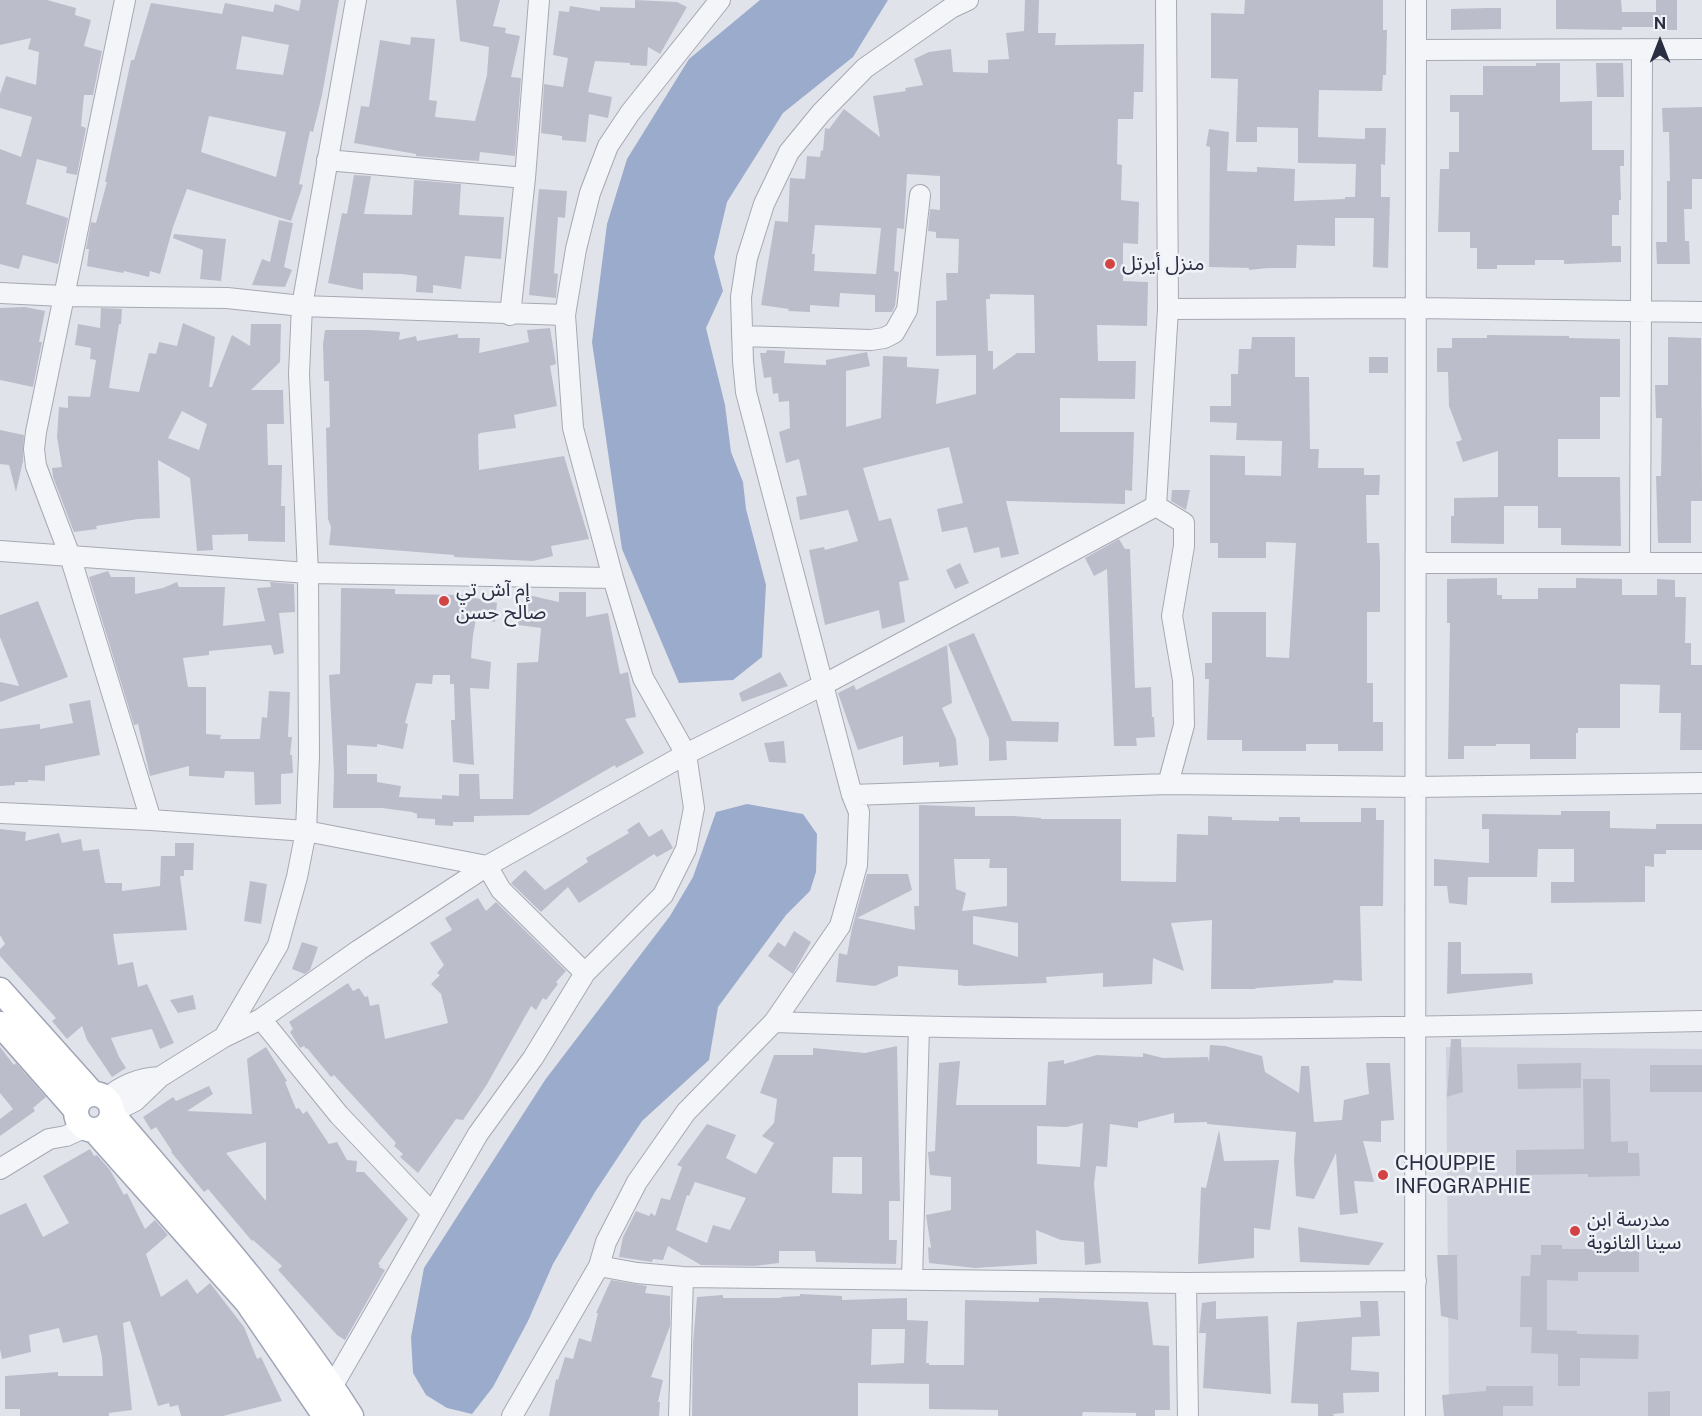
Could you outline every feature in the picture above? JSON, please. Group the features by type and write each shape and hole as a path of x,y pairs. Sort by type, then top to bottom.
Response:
{"main road":[{"path":"0,990 94,1113 247,1302 325,1416"},
{"path":"0,1024 94,1113 242,1266 351,1416"}],"street":[{"path":"125,0 63,296 34,449 36,466 70,556 151,820"},
{"path":"224,1037 278,945 297,877 306,831 309,756 308,573 299,374 302,306 356,0"},
{"path":"510,315 525,178 539,0"},
{"path":"332,1387 478,1134 533,1058 585,974 663,895 686,849 694,808 686,754 643,678 613,578 573,428 564,315 576,249 590,193 608,146 630,113 720,0"},
{"path":"512,1416 599,1266 606,1242 637,1182 686,1112 774,1022 840,926 857,865 859,812 852,795 746,392 741,297 747,258 764,204 789,152 820,113 865,68 951,8 968,0"},
{"path":"1156,506 1168,309 1166,0"},
{"path":"1415,1416 1416,0"},
{"path":"1640,563 1642,49"},
{"path":"1416,50 1702,49"},
{"path":"327,160 525,178"},
{"path":"742,336 871,340 884,338 894,333 907,310 920,195"},
{"path":"0,292 63,296 227,298 302,306 510,315 564,315"},
{"path":"1168,309 1415,308 1702,312"},
{"path":"0,1170 49,1139 59,1125 135,1101 160,1077 224,1037 261,1019 359,950 487,866 686,754 823,685 1156,506"},
{"path":"1156,506 1184,523 1184,546 1172,616 1183,680 1184,725 1168,784"},
{"path":"0,551 308,573 613,578"},
{"path":"1416,563 1702,563"},
{"path":"852,795 1168,784 1416,787 1702,783"},
{"path":"0,813 151,820 306,831 487,866 501,890 585,974"},
{"path":"261,1019 339,1115 432,1213"},
{"path":"774,1022 919,1027 1416,1027 1702,1021"},
{"path":"912,1280 919,1027"},
{"path":"599,1266 637,1273 683,1277 1186,1283 1416,1281"},
{"path":"679,1416 683,1277"},
{"path":"1186,1283 1188,1416"}],"shaded area":[{"name":"مدرسة ابن سينا الثانوية","path":"1446,1047 1702,1049 1702,1416 1449,1416"}],"water":[{"path":"760,0 888,0 853,57 783,113 727,202 714,257 723,291 706,328 725,405 731,452 743,482 746,509 766,585 762,657 733,680 679,683 622,549 592,342 607,224 627,159 689,59"},
{"path":"747,804 803,814 817,834 816,872 810,891 786,915 718,1007 709,1060 642,1121 595,1192 553,1264 528,1321 493,1387 472,1414 447,1408 426,1395 413,1373 411,1337 424,1268 545,1080 670,916 693,877 716,812"}],"building":[{"path":"0,0 47,0 76,8 75,15 91,20 84,46 102,51 93,95 84,95 81,126 86,128 77,175 66,173 67,167 37,159 26,204 68,218 58,264 23,255 19,269 0,264 0,149 21,157 32,117 0,108 0,94 6,76 36,85 39,52 28,49 31,38 0,45"},
{"path":"301,0 339,0 322,95 313,132 310,131 299,184 303,185 291,221 187,189 173,227 160,274 150,271 149,277 87,266 89,249 86,249 91,222 96,223 107,182 105,182 131,60 134,60 151,3 222,14 225,3 273,12 275,4 299,11","holes":["242,36 289,45 283,75 236,69","209,116 286,132 276,177 201,152"]},
{"path":"456,0 500,0 493,26 506,28 505,33 520,36 511,77 521,78 515,156 480,152 479,161 463,160 416,156 416,154 354,143 361,106 369,107 380,40 410,45 411,37 435,39 429,100 437,101 435,117 475,121 487,75 489,47 460,41"},
{"path":"635,0 677,2 687,7 660,54 648,47 647,66 595,61 588,92 612,97 608,118 589,114 586,142 562,140 562,136 541,133 544,84 563,87 568,58 553,55 559,11 569,12 570,6 600,11 600,7 635,8"},
{"path":"1025,0 1039,0 1038,33 1056,33 1055,45 1144,44 1143,92 1134,92 1133,119 1118,119 1117,164 1122,165 1121,200 1139,202 1138,244 1123,243 1123,281 1148,282 1147,326 1097,325 1098,361 1136,361 1135,399 1060,398 1060,432 1134,432 1132,491 1125,490 1125,504 1006,501 1019,554 1001,558 999,547 974,553 967,527 942,532 937,509 963,503 949,447 863,468 879,521 891,518 909,580 899,582 905,622 882,629 879,610 825,625 809,550 824,547 825,550 858,541 848,510 800,520 796,497 807,495 799,459 786,463 779,432 790,428 789,401 779,402 778,393 773,394 771,377 764,378 760,353 766,353 767,350 785,351 784,363 826,365 826,360 867,352 870,366 846,371 846,427 881,418 883,356 907,357 907,367 939,369 936,404 976,394 976,355 936,356 936,301 947,300 946,273 958,273 959,239 936,238 936,232 928,231 930,209 940,210 940,176 907,174 904,229 897,228 894,271 899,272 895,306 892,312 875,312 875,295 840,293 839,307 810,305 810,312 788,311 789,309 761,305 775,221 788,222 790,178 805,179 807,156 820,157 821,150 823,151 825,128 829,129 844,109 880,137 873,96 906,91 905,88 923,85 914,59 929,52 951,49 953,72 988,73 988,60 1009,59 1006,33 1024,31","holes":["815,225 881,228 876,274 814,271 815,254 812,254","990,294 1034,295 1035,353 1017,353 993,370 993,351 988,351 986,299 990,299"]},
{"path":"1245,0 1383,0 1383,30 1387,30 1386,75 1383,75 1382,91 1319,90 1318,137 1365,139 1365,128 1386,128 1385,165 1381,164 1381,197 1390,197 1388,268 1373,267 1374,218 1335,218 1335,246 1297,245 1296,268 1249,270 1249,268 1209,267 1210,147 1206,146 1209,129 1229,132 1227,171 1257,172 1257,167 1295,169 1294,201 1355,197 1356,164 1298,163 1298,128 1257,127 1257,142 1236,142 1238,79 1211,78 1211,13 1244,14"},
{"path":"1556,0 1621,0 1622,12 1656,12 1656,0 1677,0 1677,30 1656,30 1656,27 1622,27 1622,30 1556,29"},
{"path":"1501,8 1501,29 1451,30 1451,9"},
{"path":"1536,63 1560,63 1560,102 1592,101 1592,150 1624,150 1624,166 1620,166 1619,215 1612,215 1612,246 1621,246 1621,262 1564,264 1564,260 1535,260 1535,265 1497,265 1497,269 1477,269 1477,248 1470,248 1470,232 1438,232 1440,169 1449,169 1449,152 1459,152 1459,112 1450,112 1450,95 1483,95 1483,66 1536,66"},
{"path":"1596,63 1623,63 1624,97 1597,97"},
{"path":"1702,107 1702,179 1692,179 1692,209 1684,209 1685,241 1689,241 1690,264 1657,264 1656,242 1667,242 1667,181 1670,181 1669,132 1663,132 1662,108"},
{"path":"354,175 371,176 364,214 412,215 414,180 461,184 459,215 504,217 501,259 465,256 461,289 433,285 433,293 416,292 417,276 402,274 363,273 363,290 328,283 342,213 347,214"},
{"path":"539,189 567,191 565,218 558,217 554,273 558,274 556,298 529,295"},
{"path":"279,220 293,223 284,267 292,270 285,287 252,285 262,259 270,262"},
{"path":"174,234 226,239 221,281 200,279 203,250 173,238"},
{"path":"25,307 45,311 39,342 42,342 33,387 0,380 0,308"},
{"path":"101,308 122,309 109,388 139,392 149,353 156,354 159,342 177,346 183,323 215,337 209,387 212,387 232,335 250,346 251,324 281,324 280,362 251,390 283,390 284,424 267,424 268,465 282,465 281,506 285,506 285,542 248,541 248,534 212,535 213,550 197,551 190,478 158,460 160,518 138,519 74,532 53,477 52,468 62,467 57,437 59,407 68,408 68,396 90,397 96,360 90,359 91,348 75,345 78,324 100,328","holes":["182,411 207,424 199,450 168,438"]},
{"path":"550,328 556,364 550,366 557,406 514,415 516,428 480,433 478,435 479,470 564,456 589,539 551,546 553,556 533,561 454,557 454,555 329,545 331,527 328,519 326,428 330,427 329,381 324,381 325,330 400,332 399,340 416,336 417,341 458,334 458,338 480,338 479,353 529,342 527,330"},
{"path":"1487,335 1620,339 1620,397 1600,397 1600,439 1558,439 1558,477 1620,477 1621,546 1561,545 1561,528 1538,528 1538,506 1504,506 1504,544 1451,543 1454,498 1498,497 1498,451 1463,462 1456,442 1462,440 1449,406 1448,372 1437,372 1437,348 1452,348 1452,338 1487,338"},
{"path":"1252,337 1295,337 1295,377 1309,377 1310,449 1319,449 1318,468 1364,468 1364,475 1380,475 1379,495 1366,495 1367,543 1379,543 1380,561 1380,612 1367,612 1367,683 1373,683 1373,722 1383,722 1383,751 1338,751 1338,744 1306,744 1306,751 1242,751 1242,740 1207,740 1209,679 1205,679 1205,663 1212,663 1212,612 1266,612 1266,657 1289,658 1296,543 1266,542 1266,558 1218,558 1218,543 1210,543 1210,455 1245,456 1245,475 1281,476 1282,441 1236,440 1237,423 1210,422 1210,406 1231,406 1231,374 1238,374 1239,349 1251,349"},
{"path":"1668,337 1701,338 1702,501 1691,501 1691,543 1658,543 1656,476 1661,476 1662,418 1656,418 1655,385 1668,385"},
{"path":"1369,357 1388,357 1388,373 1369,373"},
{"path":"0,430 24,435 23,461 16,492 9,465 0,464"},
{"path":"1172,490 1190,490 1186,510 1171,501"},
{"path":"1119,539 1125,549 1130,549 1135,688 1151,687 1152,717 1154,717 1155,737 1136,738 1137,746 1114,746 1107,569 1094,576 1085,558"},
{"path":"960,563 969,583 955,589 946,570"},
{"path":"108,571 111,577 135,577 135,594 163,588 177,582 179,587 225,587 223,626 265,621 257,588 271,587 270,582 294,584 295,612 279,613 284,653 274,655 271,645 209,651 209,655 183,658 188,687 206,687 206,734 221,735 220,739 260,739 262,717 267,718 269,691 290,692 288,737 292,737 290,755 292,755 293,773 281,774 281,804 255,805 254,772 225,771 224,778 189,776 189,766 150,776 138,724 134,725 89,577"},
{"path":"1497,578 1497,595 1502,595 1502,599 1538,599 1538,588 1576,588 1576,578 1622,579 1622,595 1657,595 1657,579 1675,580 1675,597 1686,597 1685,643 1691,643 1691,665 1702,665 1702,750 1680,750 1681,713 1659,713 1660,685 1620,684 1620,728 1578,728 1576,759 1530,759 1530,744 1496,744 1496,746 1464,746 1464,759 1448,759 1450,623 1447,623 1447,579"},
{"path":"341,588 395,589 395,594 463,595 497,603 495,622 476,619 473,635 471,658 491,662 489,689 470,688 474,765 453,762 451,720 455,720 454,684 450,684 450,675 433,675 432,684 416,683 405,723 408,724 403,749 377,744 377,747 347,745 347,774 377,774 377,782 401,786 399,797 442,799 442,795 459,796 459,774 479,774 480,799 513,799 517,663 538,662 541,628 518,625 519,607 525,608 528,595 559,602 559,592 586,592 586,617 608,613 620,674 628,672 636,717 625,719 644,753 616,768 615,765 529,815 474,816 474,822 453,822 453,826 435,825 435,819 417,818 417,814 412,812 382,808 333,808 334,774 329,675 340,674"},
{"path":"38,601 68,677 0,702 0,682 19,686 0,637 0,615"},
{"path":"974,633 1012,721 1059,722 1058,742 1006,741 1007,760 989,761 989,739 948,644"},
{"path":"947,645 952,703 942,708 956,739 958,765 939,767 939,762 903,765 903,736 858,750 838,693 854,685 856,690"},
{"path":"780,672 788,686 742,702 739,693"},
{"path":"90,700 100,755 45,766 45,781 28,780 28,782 15,782 15,785 0,786 0,729 40,724 40,729 73,723 69,704"},
{"path":"784,741 786,763 769,762 764,743"},
{"path":"919,805 975,807 975,816 1121,819 1121,881 1176,882 1177,834 1208,835 1208,816 1232,817 1232,820 1279,821 1279,817 1300,817 1300,822 1361,822 1361,808 1376,808 1376,820 1384,820 1383,906 1360,906 1362,981 1334,980 1333,983 1255,989 1211,989 1212,920 1171,923 1184,971 1153,958 1152,984 1103,987 1103,973 1046,977 1047,983 965,986 958,985 958,970 898,966 898,976 875,986 836,982 839,953 847,955 867,874 908,874 912,890 857,918 915,930 914,906 919,906","holes":["954,859 990,859 989,868 1007,868 1007,906 962,911 966,893 956,889","973,916 1018,923 1018,957 973,944"]},
{"path":"1561,811 1610,811 1610,828 1656,829 1656,824 1702,824 1702,850 1666,850 1666,854 1654,854 1654,867 1645,866 1645,902 1551,903 1551,882 1574,882 1574,849 1538,849 1537,877 1468,877 1467,905 1449,903 1447,886 1434,886 1434,859 1489,863 1489,829 1482,829 1482,814 1561,815"},
{"path":"639,822 649,837 662,829 673,848 657,857 654,854 579,903 568,887 541,912 511,883 525,870 545,890 588,862 586,858 629,833 627,830"},
{"path":"0,829 26,832 25,841 59,833 62,843 81,839 83,851 99,849 105,883 122,883 122,891 160,886 161,856 175,856 175,843 194,843 193,870 184,870 184,876 180,876 187,930 113,934 118,965 133,962 138,987 147,984 174,1043 160,1049 152,1029 111,1038 126,1068 112,1077 87,1040 82,1026 67,1039 52,1021 56,1018 0,956 0,949 5,944 0,935"},
{"path":"250,881 267,884 261,924 244,921"},
{"path":"478,898 486,911 496,902 566,971 556,982 558,984 546,1000 543,998 536,1010 531,1006 486,1086 463,1120 456,1119 418,1173 400,1157 403,1154 394,1146 396,1143 334,1075 331,1077 307,1048 304,1046 300,1048 290,1032 293,1029 289,1022 348,983 353,991 359,988 365,997 368,996 370,1006 379,1004 385,1039 448,1023 441,994 431,984 440,975 437,973 444,965 430,943 452,930 445,918"},
{"path":"794,931 811,942 793,974 768,956 778,942 785,947"},
{"path":"302,942 318,947 310,970 305,974 292,969"},
{"path":"1448,942 1461,942 1461,974 1532,973 1533,984 1447,994"},
{"path":"193,995 196,1009 178,1013 170,1000"},
{"path":"1451,1039 1461,1039 1463,1092 1447,1097"},
{"path":"1210,1045 1225,1046 1262,1056 1265,1072 1299,1093 1301,1066 1309,1066 1314,1122 1342,1120 1344,1100 1369,1094 1366,1063 1390,1063 1394,1120 1381,1121 1381,1142 1363,1141 1374,1182 1354,1181 1358,1213 1340,1215 1336,1153 1314,1199 1296,1196 1294,1160 1296,1132 1207,1124 1207,1122 1174,1123 1174,1113 1138,1122 1138,1128 1110,1124 1107,1167 1096,1166 1094,1184 1101,1263 1085,1265 1084,1242 1061,1240 1036,1230 1037,1264 975,1268 929,1263 928,1247 931,1248 926,1215 951,1210 951,1177 930,1175 928,1152 935,1151 939,1063 960,1061 956,1105 1046,1105 1048,1062 1064,1060 1064,1064 1097,1055 1143,1057 1143,1053 1163,1058 1208,1057 1209,1062","holes":["1083,1123 1080,1167 1037,1164 1037,1126 1067,1127"]},
{"path":"897,1046 900,1201 889,1201 889,1240 897,1240 896,1264 816,1262 815,1251 779,1251 779,1263 755,1266 701,1265 668,1246 663,1260 653,1259 652,1262 619,1257 623,1237 636,1211 649,1216 651,1213 655,1216 661,1198 670,1200 682,1167 677,1165 707,1124 736,1135 726,1158 756,1174 774,1143 762,1136 774,1123 777,1099 760,1093 774,1055 813,1055 813,1048 865,1053","holes":["833,1157 862,1157 862,1194 832,1193","695,1182 746,1198 730,1230 713,1225 707,1243 676,1230 687,1195 689,1196"]},
{"path":"0,1047 14,1065 16,1063 46,1097 33,1108 35,1111 0,1136 0,1119 13,1109 0,1093"},
{"path":"266,1047 287,1081 285,1082 296,1109 299,1108 303,1114 307,1111 329,1144 337,1142 347,1160 357,1161 356,1172 364,1172 408,1219 378,1264 385,1270 345,1340 337,1335 278,1270 282,1266 252,1241 208,1189 204,1192 171,1152 156,1127 151,1130 143,1117 173,1097 176,1101 209,1086 213,1094 187,1111 252,1114 247,1059","holes":["266,1142 266,1201 226,1153"]},
{"path":"1581,1063 1581,1088 1518,1089 1517,1064"},
{"path":"1650,1065 1702,1065 1702,1092 1650,1092"},
{"path":"1583,1079 1610,1079 1611,1142 1628,1141 1628,1153 1639,1153 1640,1176 1516,1175 1516,1150 1584,1149"},
{"path":"1219,1130 1224,1161 1279,1160 1270,1230 1254,1228 1254,1258 1198,1264 1201,1187 1206,1188"},
{"path":"90,1149 94,1156 97,1155 110,1170 124,1195 127,1193 145,1229 155,1220 168,1235 146,1254 161,1297 187,1279 197,1294 210,1283 244,1327 257,1359 261,1357 282,1401 223,1416 181,1416 178,1405 170,1407 169,1403 158,1406 130,1321 123,1323 132,1410 109,1413 109,1416 20,1416 20,1409 5,1409 5,1376 58,1372 58,1376 103,1376 97,1335 63,1343 59,1328 29,1335 31,1352 2,1359 0,1349 0,1215 26,1203 43,1237 69,1223 43,1176"},
{"path":"1298,1227 1384,1243 1369,1265 1300,1262"},
{"path":"1541,1245 1562,1245 1562,1249 1639,1249 1639,1272 1578,1272 1578,1281 1547,1280 1547,1330 1577,1331 1577,1334 1639,1335 1638,1359 1580,1358 1580,1386 1558,1386 1558,1354 1531,1353 1532,1327 1520,1327 1521,1276 1530,1276 1531,1255 1541,1255"},
{"path":"1437,1255 1457,1255 1458,1320 1441,1316"},
{"path":"611,1280 647,1286 645,1293 670,1296 670,1326 651,1377 663,1380 658,1402 660,1402 659,1416 549,1416 556,1379 558,1380 565,1357 573,1359 579,1338 591,1342 598,1313 596,1313"},
{"path":"800,1294 842,1296 842,1300 907,1298 907,1320 928,1321 926,1363 929,1365 964,1365 965,1300 1039,1302 1039,1298 1057,1298 1148,1302 1153,1345 1169,1346 1170,1410 1155,1410 1155,1416 1136,1416 1136,1413 1083,1412 1082,1416 998,1416 998,1410 929,1409 929,1384 858,1383 858,1416 692,1416 693,1343 697,1297 723,1295 723,1298 781,1298 800,1296","holes":["872,1329 905,1329 904,1363 871,1365"]},
{"path":"1216,1301 1216,1319 1268,1316 1271,1394 1203,1388 1206,1333 1199,1333 1202,1303"},
{"path":"1360,1301 1378,1301 1380,1336 1352,1337 1351,1370 1379,1372 1379,1392 1343,1393 1344,1413 1333,1414 1334,1416 1318,1416 1318,1404 1291,1403 1297,1322 1361,1317"},
{"path":"1486,1386 1533,1386 1533,1406 1503,1406 1503,1416 1444,1416 1442,1395 1486,1391"},
{"path":"1670,1391 1670,1416 1648,1416 1648,1392"}],"place":[{"name":"منزل أيرتل","path":"1110,264"},
{"name":"إم آش تي صالح حسن","path":"444,601"},
{"name":"CHOUPPIE INFOGRAPHIE","path":"1383,1175"},
{"name":"مدرسة ابن سينا الثانوية","path":"1575,1231"}]}
